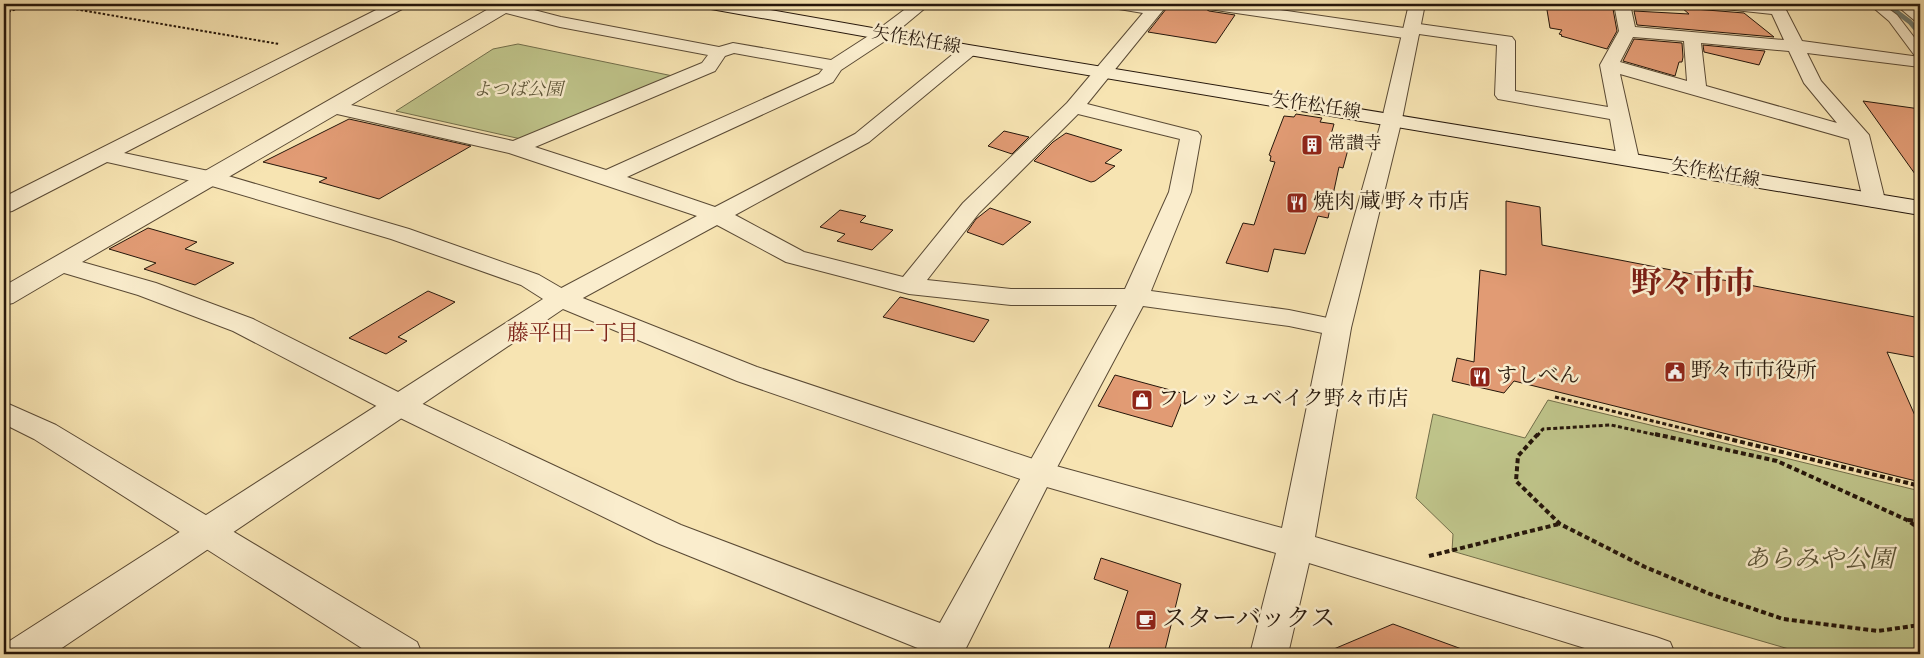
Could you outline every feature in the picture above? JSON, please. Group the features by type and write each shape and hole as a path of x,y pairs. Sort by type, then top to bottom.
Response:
{"street":[{"path":"4,206 400,4"},
{"name":"矢作松任線","path":"711,4 744,7 882,35 969,50 1920,208"},
{"path":"607,178 826,78 834,66 882,35 922,4"},
{"path":"1113,4 1156,7"},
{"path":"1208,4 1413,22 1506,42 1505,96 1620,115"},
{"path":"1622,4 1628,31 1609,65 1628,159"},
{"path":"1725,4 1776,7 1813,83 1859,135 1874,200"},
{"path":"1875,4 1893,18 1920,53"},
{"path":"1903,4 1920,16"},
{"path":"4,297 334,107 499,5 560,22 720,52 733,48 834,66"},
{"path":"909,286 972,208 1074,107 1156,7"},
{"path":"1269,654 1296,545 1337,328 1392,119 1413,22"},
{"path":"1628,31 1796,46 1920,62"},
{"path":"1692,37 1697,89"},
{"path":"22,654 561,299 862,138 969,50"},
{"path":"515,148 709,67 720,52"},
{"path":"1609,65 1859,135"},
{"path":"334,107 515,148 716,215 796,257 909,286 1011,297 1135,297 1289,318 1337,328"},
{"path":"60,264 146,289 243,325 399,404 669,534 946,649 1038,472 1135,297 1180,192 1191,136 1074,107"},
{"path":"104,155 210,178 400,234 530,280 561,299 747,374 1038,472 1296,545 1656,654"},
{"path":"4,412 45,432 403,654"}],"path":[{"path":"4,13 33,4"},
{"path":"45,4 310,49"},
{"path":"1555,397 1920,486"},
{"path":"1920,529 1907,520 1776,460 1611,425 1543,430 1518,456 1516,481 1560,524 1653,570 1710,594 1783,619 1878,631 1920,625"},
{"path":"1907,520 1920,521"},
{"path":"1424,557 1560,524"}],"green space":[{"name":"よつば公園","path":"518,44 673,76 521,139 396,111 493,49"},
{"name":"あらみや公園","path":"1548,400 1920,491 1920,654 1806,654 1452,551 1453,534 1416,498 1433,414 1525,438"}],"building":[{"path":"1170,4 1201,6 1209,11 1235,15 1216,43 1148,32"},
{"path":"1546,4 1585,4 1586,6 1613,9 1617,31 1607,49 1561,36 1559,34 1562,30 1550,28"},
{"path":"1682,8 1744,13 1774,37 1637,25 1634,11 1689,14"},
{"path":"1634,39 1682,43 1682,62 1679,62 1675,76 1623,61"},
{"path":"1703,45 1765,51 1759,65 1704,52"},
{"path":"1863,101 1920,109 1920,181"},
{"path":"1296,114 1322,118 1320,122 1334,124 1330,138 1350,142 1343,168 1339,167 1328,218 1318,216 1305,254 1274,249 1268,272 1226,263 1243,223 1254,225 1275,162 1270,161 1271,156 1269,155 1284,116 1294,117"},
{"path":"349,119 471,146 379,199 319,182 327,178 263,162"},
{"path":"1004,131 1029,137 1012,154 988,146"},
{"path":"1066,133 1122,150 1105,163 1115,166 1091,182 1034,161 1053,142"},
{"name":"野々市市役所","path":"1506,201 1540,207 1542,245 1920,318 1920,358 1887,352 1920,427 1920,482 1514,381 1504,393 1452,381 1457,358 1474,362 1480,270 1506,275"},
{"path":"990,208 1031,222 1003,245 967,232 976,219"},
{"path":"840,210 866,216 860,222 893,230 872,250 837,241 845,234 820,227"},
{"path":"148,228 197,242 185,249 234,263 195,285 144,269 156,263 109,249"},
{"path":"428,291 455,302 398,337 407,341 386,354 349,338"},
{"path":"900,297 989,320 974,342 883,317"},
{"name":"フレッシュベイク野々市店","path":"1115,375 1185,394 1172,427 1098,406"},
{"name":"スターバックス","path":"1101,558 1181,584 1164,654 1127,654 1109,648 1128,591 1094,579"},
{"path":"1393,624 1470,652 1469,654 1322,654"}],"waterway":[{"path":"1886,4 1910,22 1920,34"}],"place":[{"name":"常讃寺","path":"1312,145"},
{"name":"焼肉 蔵 野々市店","path":"1297,203"},
{"name":"野々市市役所","path":"1675,372"},
{"name":"すしべん","path":"1480,377"},
{"name":"フレッシュベイク野々市店","path":"1142,400"},
{"name":"スターバックス","path":"1146,620"}],"district":[{"name":"野々市市","path":"1693,285"},
{"name":"藤平田一丁目","path":"573,335"}]}
